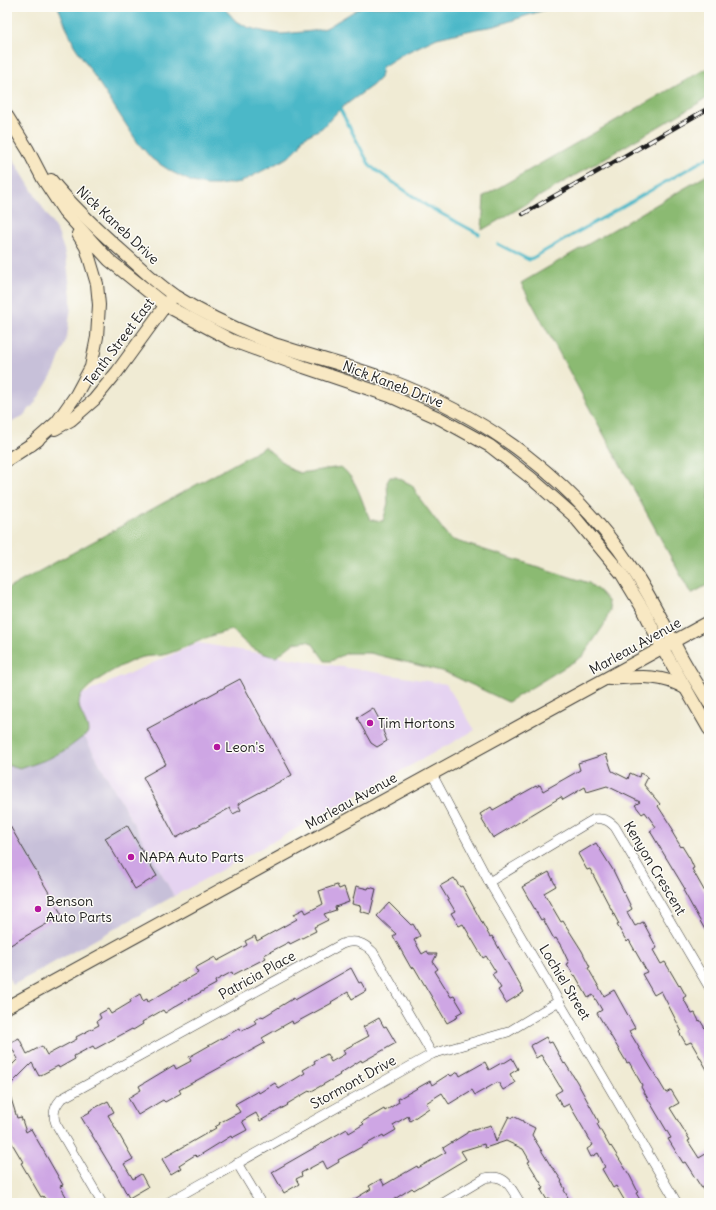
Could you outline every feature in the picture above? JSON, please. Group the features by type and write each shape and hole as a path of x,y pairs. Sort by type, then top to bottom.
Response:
{"street":[{"name":"Nick Kaneb Drive","path":"7,116 28,150 43,179 64,211 109,260 165,305 233,341 390,396 441,418 490,446 531,478 573,516 595,540 621,573 644,611 662,647 709,729"},
{"name":"Nick Kaneb Drive","path":"28,150 58,188 98,230 138,266 173,294 207,314 246,332 276,344 385,379 432,398 470,418 527,456 568,491 604,531 632,567 657,609 682,658 709,703"},
{"path":"31,445 57,422 76,395 90,367 97,337 99,305 97,284 86,246 64,211"},
{"name":"Tenth Street East","path":"7,460 70,420 94,400 117,372 173,294"},
{"name":"Marleau Avenue","path":"7,1007 709,622"},
{"path":"607,679 644,677 664,678 674,681 685,688"},
{"name":"Lochiel Street","path":"432,774 489,882 677,1203"},
{"name":"Kenyon Crescent","path":"489,882 594,819 602,818 609,821 615,827 709,987"},
{"name":"Patricia Place","path":"102,1203 54,1119 55,1108 61,1100 342,944 350,942 360,943 367,945 374,952 432,1054"},
{"name":"Stormont Drive","path":"167,1203 432,1054 508,1032 559,1001"},
{"path":"237,1164 261,1203"},
{"path":"443,1203 485,1178 498,1177 507,1182 520,1203"}],"shaded area":[{"path":"7,149 58,233 67,264 71,306 67,337 55,370 35,403 23,416 7,425"},
{"path":"198,643 446,684 475,730 174,896 65,702"},
{"path":"65,702 174,896 13,985 7,975 7,733"}],"green space":[{"path":"709,67 709,97 482,230 484,196"},
{"path":"709,174 709,584 691,594 521,283"},
{"path":"265,447 292,470 300,473 341,467 352,479 370,519 376,521 383,521 388,503 387,482 390,477 396,477 412,485 420,499 450,539 589,583 608,601 610,610 604,625 583,656 508,702 445,672 370,653 347,653 331,661 325,661 312,643 307,641 294,643 276,657 269,656 252,648 233,630 224,632 167,654 139,658 106,675 83,692 80,698 79,707 88,729 88,733 67,749 48,759 20,769 7,765 7,589"}],"water":[{"path":"58,7 223,7 235,20 247,27 282,34 313,31 326,28 361,7 553,7 495,26 437,38 401,55 382,67 380,78 373,85 340,109 322,128 303,138 299,147 289,157 241,182 206,185 192,182 172,172 152,159 138,143 74,45"}],"building":[{"name":"Leon's","path":"240,679 292,775 238,804 241,810 233,814 230,808 176,838 143,777 166,764 147,729"},
{"name":"Tim Hortons","path":"373,708 384,728 383,731 387,741 377,747 371,743 357,718"},
{"path":"606,754 612,771 628,779 630,773 639,777 640,773 648,777 644,785 660,804 658,806 674,831 672,832 681,847 682,846 690,859 694,868 692,869 709,899 709,937 683,890 685,889 650,831 656,827 645,812 642,814 635,805 640,802 607,786 587,792 585,787 563,800 561,797 493,838 482,820 483,819 480,814 491,807 493,810 536,786 540,785 543,791 580,770 578,763"},
{"path":"7,821 62,915 7,947"},
{"name":"NAPA Auto Parts","path":"127,825 157,876 135,889 105,838"},
{"path":"596,843 613,870 632,909 627,912 635,926 643,922 657,948 653,950 661,964 665,962 686,996 683,998 692,1014 695,1013 709,1035 709,1073 691,1042 686,1044 679,1032 681,1030 661,991 654,995 642,974 647,972 629,940 627,942 617,925 619,924 590,869 587,870 578,854"},
{"path":"549,872 556,886 544,893 561,922 563,921 582,951 590,967 588,968 604,996 614,990 635,1028 629,1031 666,1093 671,1090 679,1103 670,1108 690,1140 688,1141 699,1158 709,1152 709,1186 703,1190 685,1162 683,1163 668,1139 671,1138 641,1087 642,1085 597,1013 602,1010 593,995 588,998 567,964 569,963 561,946 556,938 554,939 543,919 541,920 522,887"},
{"path":"454,878 460,887 462,886 490,937 492,936 524,992 506,1003 498,990 501,988 492,974 496,972 486,956 483,958 463,924 459,926 451,913 455,911 440,886"},
{"path":"337,885 339,889 344,887 349,902 335,907 336,910 324,914 328,920 314,927 316,931 290,944 289,942 264,955 266,958 233,975 232,972 215,981 216,984 165,1013 163,1010 142,1022 143,1024 133,1030 132,1029 95,1049 93,1046 74,1056 75,1059 59,1068 58,1066 39,1076 32,1063 7,1088 7,1070 18,1059 9,1043 19,1038 27,1054 42,1046 47,1055 99,1025 97,1021 101,1018 99,1014 108,1009 111,1014 131,1002 130,1000 140,994 143,1001 147,999 148,1002 198,973 195,968 215,957 217,961 247,945 245,941 255,936 257,941 297,919 294,914 304,909 306,913 323,904 319,891"},
{"path":"356,886 376,889 370,914 360,911 361,906 352,904"},
{"path":"389,903 411,925 413,924 420,936 414,940 422,954 427,951 429,954 437,954 433,962 438,969 435,971 451,997 454,996 463,1011 456,1015 458,1017 447,1023 414,967 411,968 393,936 396,934 377,916"},
{"path":"351,968 359,983 361,982 366,991 352,999 348,992 331,1002 332,1003 293,1024 292,1021 262,1038 265,1043 179,1090 181,1093 165,1102 163,1100 138,1115 128,1098 141,1090 139,1086 174,1065 176,1069 191,1061 189,1057 240,1028 241,1031 256,1023 254,1020 262,1016 263,1017 294,998 295,1000"},
{"path":"379,1018 384,1027 386,1026 396,1043 362,1062 361,1060 339,1074 340,1075 310,1092 309,1091 260,1121 256,1113 242,1121 247,1130 232,1138 231,1136 197,1157 195,1155 179,1165 181,1168 171,1174 162,1159 216,1128 215,1127 220,1124 219,1123 240,1112 235,1104 258,1091 259,1093 275,1083 279,1089 305,1073 303,1070 315,1063 314,1061 327,1054 331,1062 345,1054 343,1050 369,1036 363,1027"},
{"path":"546,1037 549,1043 552,1042 564,1064 565,1063 577,1082 599,1122 597,1124 610,1147 611,1146 630,1176 638,1192 636,1193 642,1203 626,1203 616,1186 613,1188 602,1169 605,1167 598,1153 591,1157 587,1149 593,1145 569,1104 563,1107 555,1094 562,1090 541,1055 536,1058 530,1046"},
{"path":"512,1058 518,1069 510,1074 515,1083 503,1090 498,1082 475,1095 472,1090 449,1104 442,1093 426,1103 429,1108 410,1121 408,1116 393,1125 396,1130 384,1137 383,1135 338,1160 339,1162 327,1169 323,1161 301,1173 302,1176 296,1179 299,1184 284,1193 272,1172 347,1129 349,1133 364,1124 362,1122 384,1109 385,1111 399,1102 398,1099 430,1081 432,1085 449,1074 451,1076 458,1072 460,1076 485,1062 489,1070"},
{"path":"7,1092 9,1092 17,1118 21,1117 26,1132 31,1129 63,1185 60,1186 70,1203 48,1203 43,1196 41,1197 21,1163 23,1162 7,1135"},
{"path":"108,1101 114,1112 108,1115 133,1159 124,1164 133,1179 141,1174 148,1187 129,1198 114,1170 81,1117"},
{"path":"509,1116 512,1118 513,1116 535,1128 532,1135 552,1168 562,1181 564,1190 571,1203 553,1203 550,1198 547,1200 541,1190 544,1188 528,1162 530,1161 523,1149 506,1141 485,1148 484,1144 461,1151 466,1159 414,1190 412,1188 393,1200 395,1203 348,1203 371,1189 369,1186 381,1179 384,1185 417,1166 418,1168 446,1152 443,1148 467,1132 491,1125 496,1142"}],"waterway":[{"path":"340,109 370,166 427,206 479,234"},
{"path":"498,244 529,260 709,157"}],"railway":[{"path":"523,214 709,108"}],"place":[{"name":"Tim Hortons","path":"370,723"},
{"name":"Leon's","path":"217,747"},
{"name":"NAPA Auto Parts","path":"131,857"},
{"name":"Benson Auto Parts","path":"38,909"}]}
